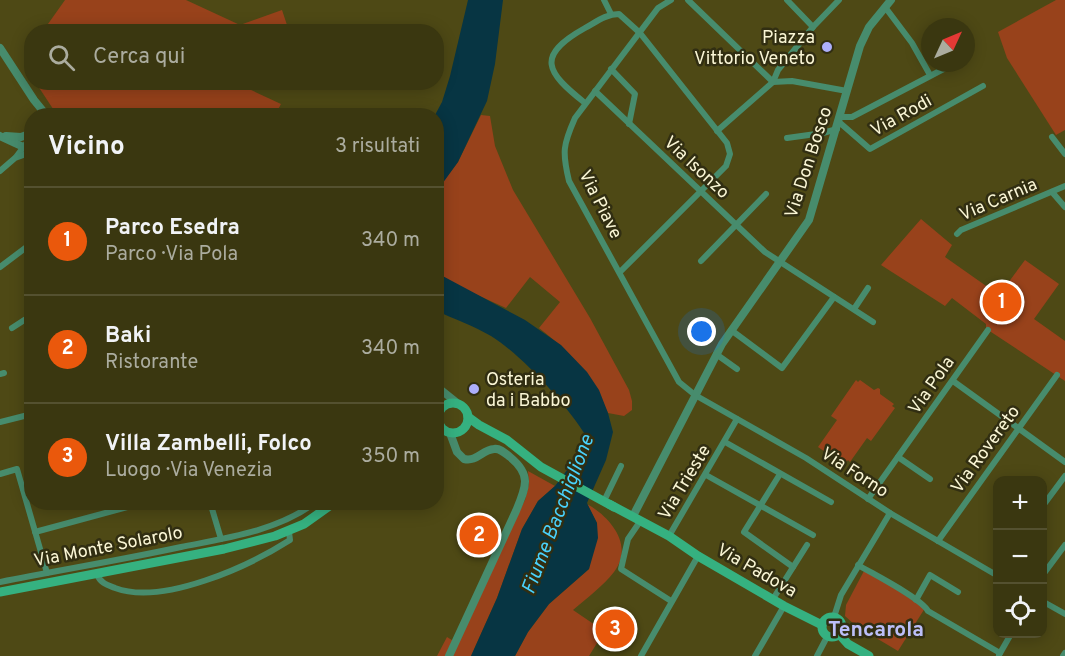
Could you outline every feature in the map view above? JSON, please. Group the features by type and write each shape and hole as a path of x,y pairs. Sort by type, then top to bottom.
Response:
{"main road":[{"path":"444,407 456,402 466,409 467,425 450,430"},
{"name":"Via Padova","path":"468,417 507,440 541,467 673,539 784,606 822,625"},
{"path":"450,430 489,431"},
{"path":"0,592 98,574 163,556 242,544 289,532 325,510"},
{"path":"834,617 842,626 838,634 827,638 822,625 827,618 834,617"},
{"path":"838,634 848,644 869,656"}],"street":[{"path":"603,0 611,14"},
{"path":"688,0 773,82 792,81 847,91"},
{"path":"787,0 813,27"},
{"path":"717,131 773,82 778,70 813,27 839,0"},
{"name":"Via Piave","path":"668,1 658,8 585,103 566,138 563,158 569,181 679,381 695,395"},
{"path":"888,4 930,75"},
{"name":"Via Don Bosco","path":"636,519 716,354 809,220 860,46 869,27 888,4"},
{"path":"585,103 556,78 553,53 563,42 611,14 619,14 640,33 727,143 730,154 726,166 620,272"},
{"path":"0,48 24,85"},
{"path":"611,69 635,94 629,124"},
{"path":"787,138 823,133 936,72"},
{"name":"Via Rodi","path":"839,123 870,149 983,86"},
{"path":"27,90 40,108"},
{"name":"Via Isonzo","path":"595,91 765,252 873,322"},
{"path":"34,100 36,108"},
{"path":"823,133 833,141"},
{"path":"0,136 24,136"},
{"path":"0,136 24,147"},
{"path":"0,136 15,149 15,158"},
{"path":"1052,137 1065,154"},
{"path":"15,158 24,152"},
{"path":"0,171 24,152"},
{"name":"Via Carnia","path":"957,234 961,230 1065,186"},
{"name":"Via Carnia","path":"1052,192 1065,207"},
{"path":"701,261 765,194"},
{"path":"0,267 24,249"},
{"path":"854,309 868,288"},
{"path":"731,330 782,368 834,297"},
{"path":"12,328 24,320"},
{"name":"Via Pola","path":"868,499 988,330"},
{"path":"716,354 737,369"},
{"name":"Via Rovereto","path":"938,541 1058,375"},
{"path":"953,381 1065,462"},
{"path":"444,394 456,402"},
{"name":"Via Forno","path":"695,395 806,458 890,513 993,572"},
{"path":"0,422 24,416"},
{"name":"Via Trieste","path":"673,539 737,419"},
{"path":"448,656 518,507 525,486 523,470 519,464 500,450 492,449 468,460 460,456 454,446 450,430"},
{"name":"Via Trieste","path":"725,442 831,502"},
{"path":"898,457 930,479"},
{"path":"604,501 621,466"},
{"path":"0,474 17,469 24,493"},
{"path":"780,474 744,532 793,567"},
{"path":"706,475 813,535"},
{"path":"1047,500 1065,476"},
{"path":"29,510 47,573"},
{"path":"35,532 116,510"},
{"path":"212,510 221,539"},
{"name":"Via Monte Solarolo","path":"0,582 80,566 163,556 280,522 302,510"},
{"path":"834,617 841,595 890,513"},
{"path":"636,519 628,539 621,569 671,601"},
{"path":"98,574 106,584 127,591 154,591 182,587 216,577 252,561 290,540 289,532"},
{"path":"773,599 807,545"},
{"path":"1047,569 1065,545"},
{"path":"641,656 698,556"},
{"path":"858,565 999,655 1008,638"},
{"path":"80,566 82,577"},
{"path":"916,600 930,575 958,592"},
{"path":"1047,604 1065,614"},
{"path":"755,656 784,606"},
{"path":"817,656 827,638"}],"shaded area":[{"path":"65,0 186,0 238,24 48,24"},
{"path":"1056,0 1065,0 1065,130 1056,135 1007,58 998,32"},
{"path":"282,10 287,24 243,24"},
{"path":"41,90 251,90 281,104 279,108 52,108"},
{"path":"481,115 490,116 495,146 513,190 590,318 629,390 632,410 624,416 608,413 595,387 580,366 539,328 560,302 530,277 506,308 444,277 444,180 458,162"},
{"path":"921,219 952,245 945,257 999,295 1025,260 1059,284 1034,319 1065,341 1065,381 988,330 986,324 952,298 945,306 881,265"},
{"path":"856,380 858,382 860,380 874,390 880,389 880,394 894,404 892,406 895,408 871,441 867,438 850,462 848,460 844,465 818,447 837,420 831,416"},
{"path":"528,471 555,486 538,501 522,529 497,598 471,656 437,656 447,637 455,642 525,500 529,484"},
{"path":"587,504 603,516 617,532 622,552 620,562 614,572 573,610 601,629 602,635 589,656 515,656 528,632 549,604 589,569 597,523"},
{"path":"865,569 925,608 898,651 856,626 845,616 846,605"}],"water":[{"path":"468,0 503,0 495,64 487,101 458,162 444,181 444,108 439,108 450,76"},
{"name":"Fiume Bacchiglione","path":"444,277 525,320 561,345 587,372 599,390 613,432 606,460 587,503 597,523 598,538 589,569 549,604 528,632 515,656 471,656 497,598 522,529 538,501 555,486 580,453 586,436 556,396 530,368 503,344 444,314"}],"place":[{"name":"Piazza Vittorio Veneto","path":"827,47"},
{"name":"Parco Esedra","path":"1002,302"},
{"name":"Osteria da i Babbo","path":"474,389"},
{"name":"Baki","path":"479,535"},
{"name":"Villa Zambelli, Folco","path":"615,629"}],"district":[{"name":"Tencarola","path":"876,629"}]}
